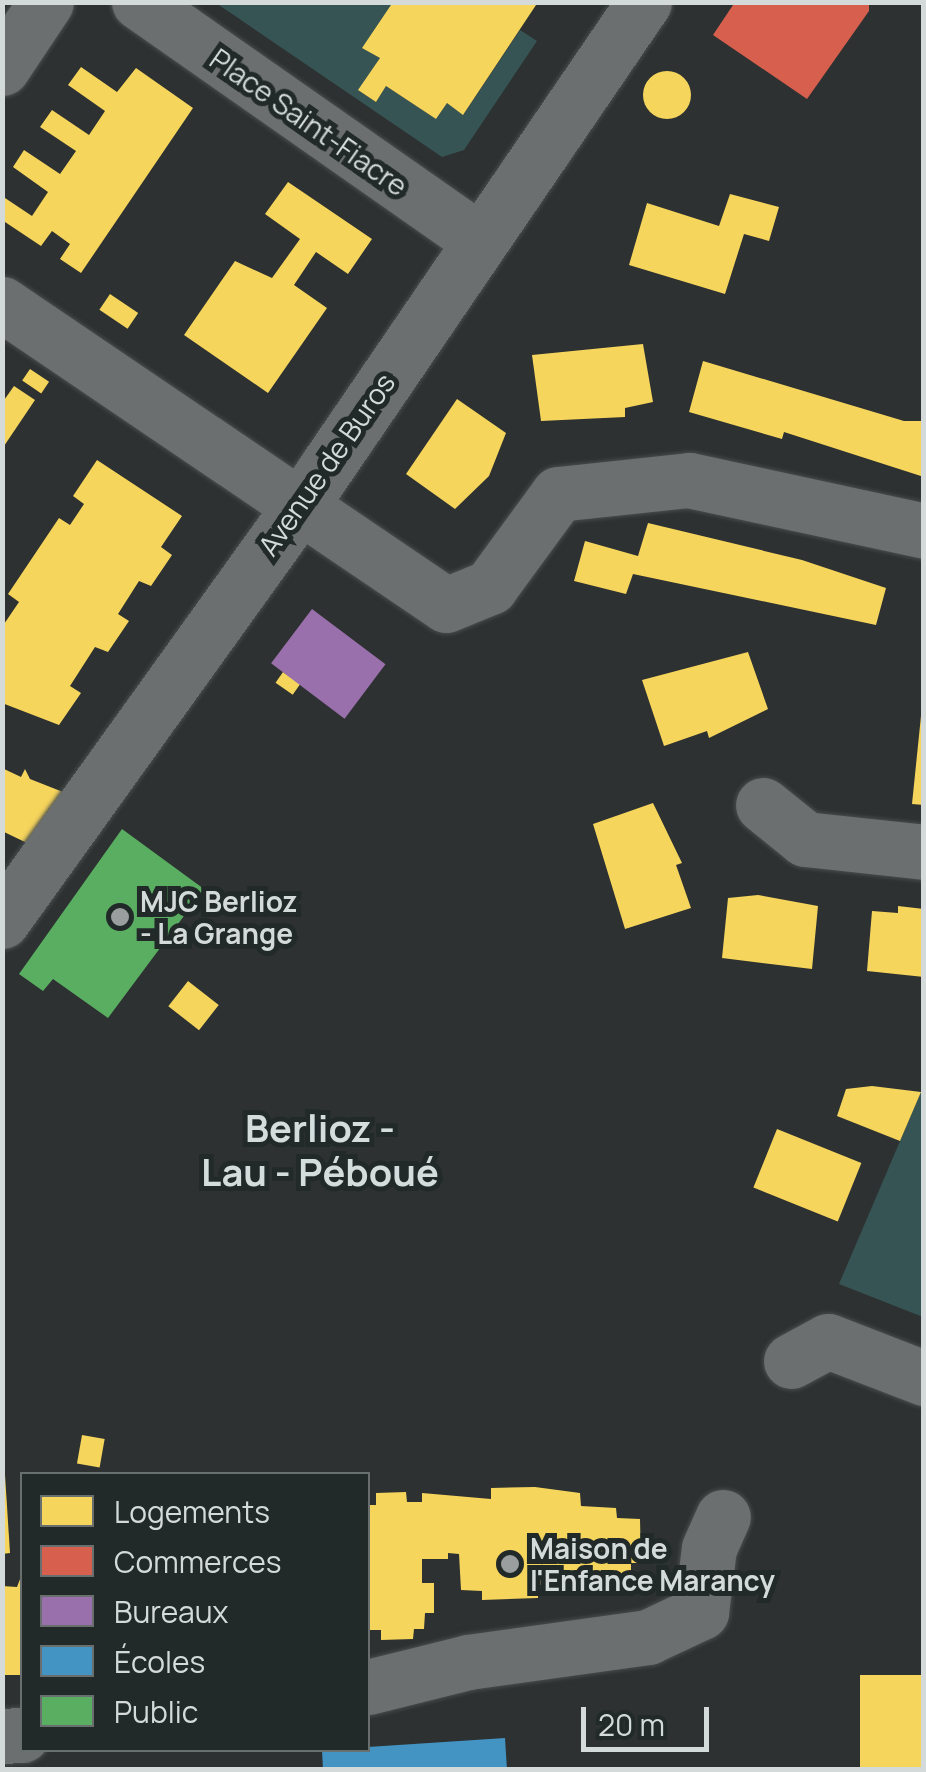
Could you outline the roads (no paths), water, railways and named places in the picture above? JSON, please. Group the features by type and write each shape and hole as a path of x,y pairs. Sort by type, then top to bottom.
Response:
{"street":[{"path":"2,68 46,2"},
{"name":"Place Saint-Fiacre","path":"139,2 480,242"},
{"name":"Avenue de Buros","path":"2,921 300,506 644,2"},
{"path":"2,304 446,605 490,587 558,494 689,480 924,530"},
{"path":"763,805 805,839 924,852"},
{"path":"791,1361 828,1340 924,1378"},
{"path":"370,1686 468,1662 648,1637 701,1612 708,1548 723,1517"}],"place":[{"name":"MJC Berlioz - La Grange","path":"120,917"},
{"name":"Maison de l'Enfance Marancy","path":"510,1564"}],"district":[{"name":"Berlioz - Lau - Péboué","path":"320,1150"}]}
